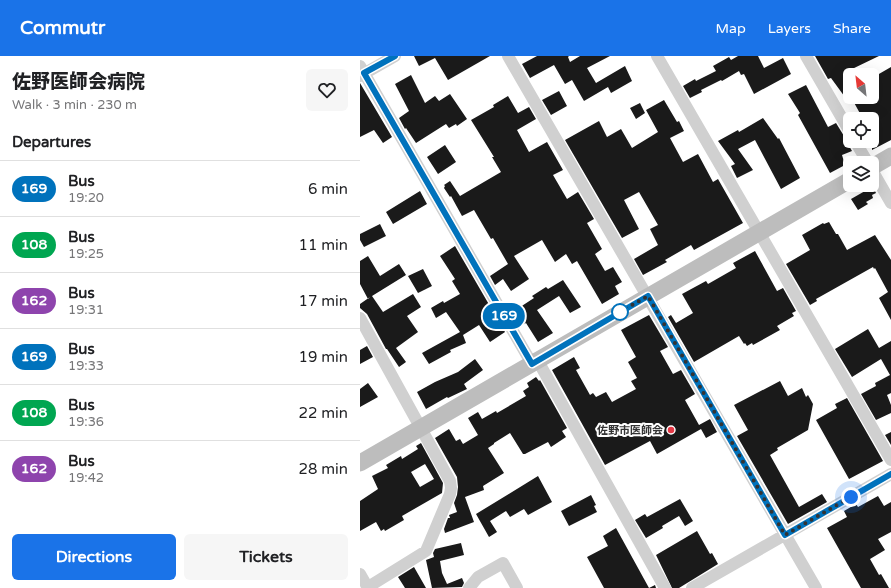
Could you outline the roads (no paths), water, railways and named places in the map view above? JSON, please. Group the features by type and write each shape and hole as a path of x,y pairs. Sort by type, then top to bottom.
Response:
{"street":[{"path":"395,56 361,72 535,362 665,588"},
{"path":"508,56 816,588"},
{"path":"657,56 891,460"},
{"path":"806,56 843,120"},
{"path":"879,164 891,156"},
{"path":"879,182 891,203"},
{"path":"360,462 843,184"},
{"path":"360,318 450,481 451,488 450,494 426,551 368,587 360,574"},
{"path":"692,588 891,474"},
{"path":"469,588 478,577 503,563 517,588"}],"place":[{"name":"佐野市医師会","path":"671,430"}]}
